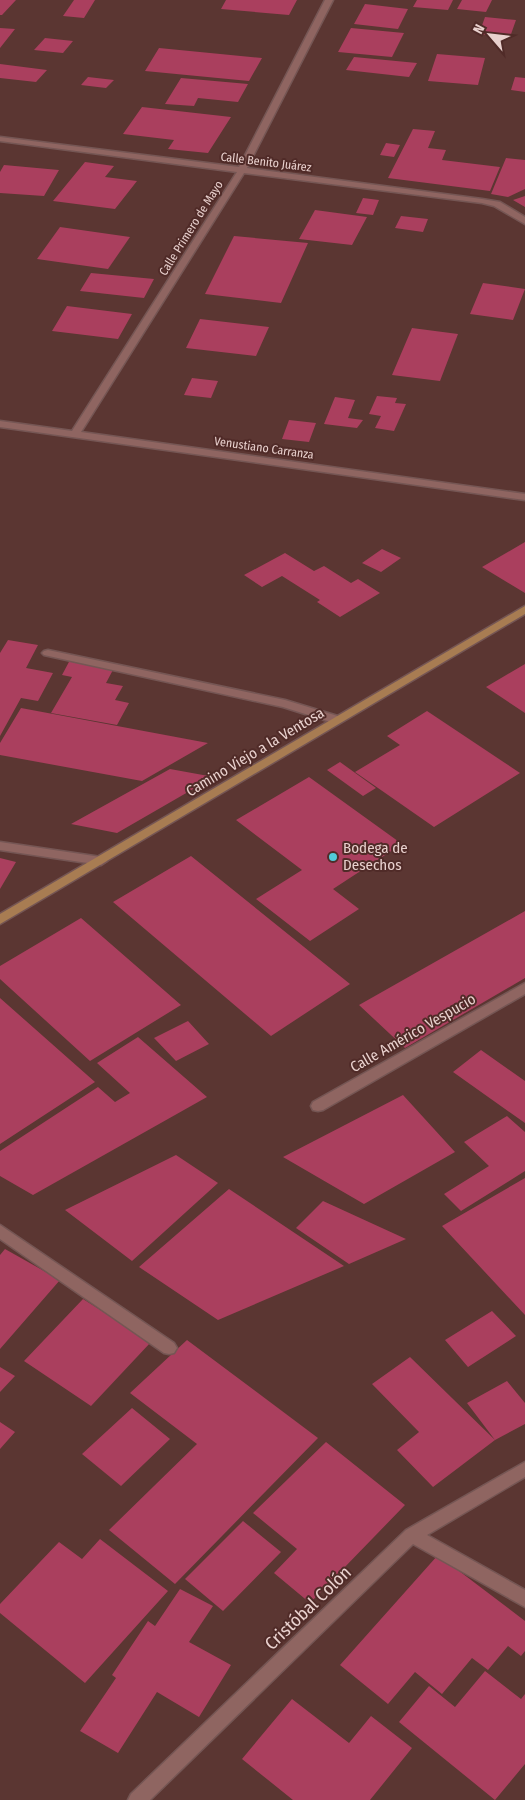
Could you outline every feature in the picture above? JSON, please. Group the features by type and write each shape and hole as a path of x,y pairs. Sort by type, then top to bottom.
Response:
{"main road":[{"name":"Camino Viejo a la Ventosa","path":"0,920 525,609"}],"street":[{"name":"Calle Primero de Mayo","path":"74,435 242,170 329,0"},
{"name":"Calle Benito Juárez","path":"0,139 482,201 497,204 525,221"},
{"name":"Venustiano Carranza","path":"0,424 525,497"},
{"path":"48,653 285,704 337,720"},
{"path":"0,846 101,861"},
{"name":"Calle Américo Vespucio","path":"318,1106 525,988"},
{"path":"0,1231 169,1348"},
{"name":"Cristóbal Colón","path":"137,1800 412,1536 525,1469"},
{"path":"412,1536 525,1599"}],"building":[{"path":"0,0 16,0 0,15"},
{"path":"74,0 95,0 84,18 63,16"},
{"path":"226,0 297,0 289,15 221,9"},
{"path":"417,0 453,0 448,10 413,7"},
{"path":"462,0 492,0 486,12 457,9"},
{"path":"365,4 408,9 398,29 354,24"},
{"path":"485,17 516,20 510,37 479,34"},
{"path":"0,28 15,29 0,48"},
{"path":"351,28 404,33 392,57 338,52"},
{"path":"45,38 73,41 63,53 34,50"},
{"path":"159,48 262,58 249,81 145,71"},
{"path":"437,54 485,58 478,85 428,81"},
{"path":"354,57 417,63 409,77 346,70"},
{"path":"0,64 47,70 36,82 0,78"},
{"path":"88,77 114,80 106,88 81,85"},
{"path":"515,77 525,78 525,92 511,90"},
{"path":"181,78 248,84 238,102 198,98 194,106 165,104"},
{"path":"142,107 231,117 208,153 168,149 174,140 123,134"},
{"path":"413,129 435,131 428,148 446,150 442,160 500,167 490,191 388,178"},
{"path":"386,143 400,145 394,157 380,155"},
{"path":"506,158 525,160 525,189 508,197 491,194"},
{"path":"85,162 114,166 105,177 137,181 115,209 53,201"},
{"path":"4,165 59,170 44,196 0,193 0,172"},
{"path":"525,196 525,207 513,200"},
{"path":"363,198 379,200 373,215 356,213"},
{"path":"315,210 367,217 352,245 299,239"},
{"path":"401,216 428,219 423,232 395,228"},
{"path":"60,227 130,237 108,269 37,259"},
{"path":"234,236 308,243 281,303 205,294"},
{"path":"91,273 154,279 144,298 80,291"},
{"path":"483,283 525,289 513,320 470,314"},
{"path":"67,306 132,314 118,339 52,331"},
{"path":"200,319 269,327 256,356 186,348"},
{"path":"412,328 458,334 440,381 392,375"},
{"path":"192,378 218,381 211,398 184,395"},
{"path":"377,396 397,398 395,403 406,404 394,431 375,428 381,416 369,414"},
{"path":"335,397 355,400 348,418 363,420 357,428 324,424"},
{"path":"289,420 316,423 309,442 282,439"},
{"path":"525,542 525,593 482,567"},
{"path":"382,549 401,558 381,572 362,563"},
{"path":"285,553 314,571 324,566 351,583 358,579 380,593 340,617 317,602 320,600 282,576 262,587 244,575"},
{"path":"8,640 38,645 26,668 53,673 38,701 21,698 0,736 0,653"},
{"path":"70,660 114,668 106,683 123,686 115,700 129,703 117,725 51,713 72,677 62,675"},
{"path":"525,664 525,713 486,687"},
{"path":"21,708 208,743 142,781 0,755 0,743"},
{"path":"427,711 520,773 434,827 355,772 400,745 387,736"},
{"path":"340,762 376,788 363,796 327,770"},
{"path":"170,769 214,777 117,833 71,824"},
{"name":"Bodega de Desechos","path":"309,777 402,844 333,889 359,909 310,941 256,899 302,870 236,820"},
{"path":"191,856 350,984 271,1036 113,902"},
{"path":"0,858 16,862 0,889"},
{"path":"525,911 525,978 405,1048 359,1005"},
{"path":"81,918 181,1005 90,1061 0,979 0,966"},
{"path":"0,998 95,1082 0,1144"},
{"path":"188,1021 209,1044 176,1061 154,1038"},
{"path":"138,1037 207,1097 33,1195 0,1176 0,1151 98,1087 115,1102 130,1093 97,1063"},
{"path":"481,1050 525,1081 525,1123 453,1072"},
{"path":"403,1095 455,1152 364,1204 283,1157"},
{"path":"507,1116 525,1132 525,1171 461,1211 444,1194 489,1166 464,1142"},
{"path":"176,1155 218,1183 132,1261 65,1210"},
{"path":"525,1178 525,1315 442,1226"},
{"path":"229,1189 344,1266 218,1320 139,1267"},
{"path":"323,1201 406,1239 349,1264 296,1228"},
{"path":"5,1249 60,1280 0,1349 0,1255"},
{"path":"83,1299 151,1342 91,1406 24,1361"},
{"path":"492,1311 516,1336 468,1367 445,1340"},
{"path":"187,1340 318,1438 175,1584 109,1530 197,1444 130,1393"},
{"path":"410,1357 495,1440 433,1487 397,1450 419,1432 372,1384"},
{"path":"0,1367 15,1376 0,1392"},
{"path":"507,1381 525,1403 525,1424 495,1440 467,1403"},
{"path":"132,1408 170,1439 121,1486 82,1454"},
{"path":"0,1422 15,1432 0,1449"},
{"path":"326,1442 405,1505 310,1603 274,1573 297,1549 253,1513"},
{"path":"243,1521 281,1552 223,1611 185,1579"},
{"path":"100,1539 168,1591 85,1683 0,1613 0,1604 59,1542 82,1559"},
{"path":"438,1555 525,1621 525,1651 521,1656 508,1646 488,1670 472,1658 442,1694 415,1672 388,1704 340,1665"},
{"path":"180,1589 213,1606 189,1642 231,1665 199,1717 157,1692 118,1753 80,1731 116,1678 112,1675 148,1621 155,1626"},
{"path":"485,1671 521,1699 525,1694 525,1764 495,1800 399,1722 429,1686 455,1707"},
{"path":"292,1699 349,1743 371,1716 412,1748 370,1800 293,1800 242,1759"}],"place":[{"name":"Bodega de Desechos","path":"333,857"}]}
